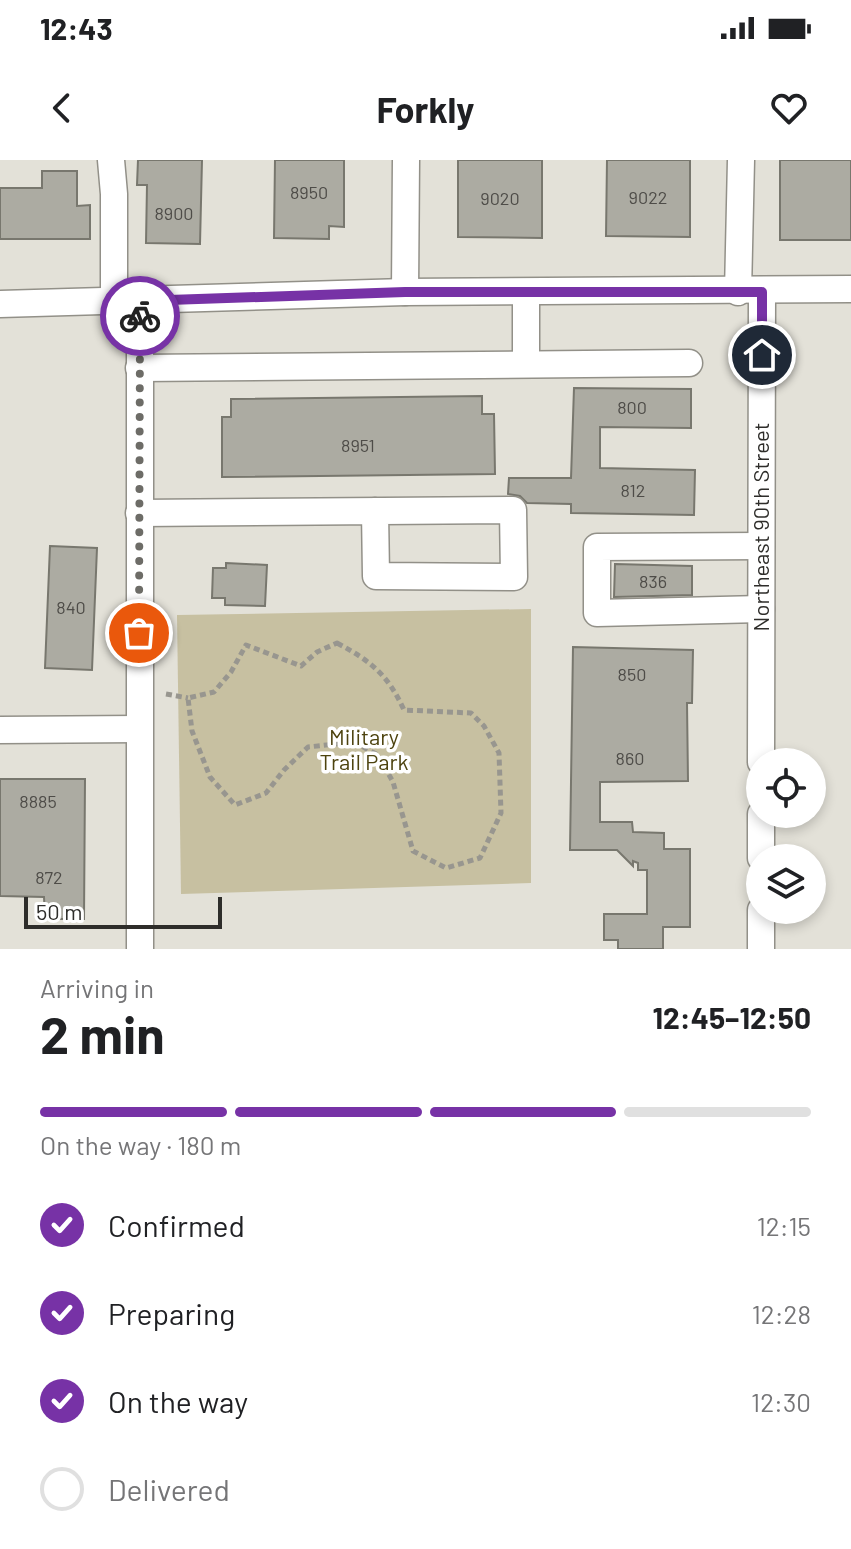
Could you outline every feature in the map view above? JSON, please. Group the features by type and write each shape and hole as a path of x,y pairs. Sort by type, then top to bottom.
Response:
{"street":[{"path":"111,160 114,302"},
{"path":"405,292 406,160"},
{"name":"Northeast 90th Street","path":"741,160 761,546 761,748"},
{"path":"0,304 405,292 851,289"},
{"path":"526,292 526,364"},
{"path":"140,301 140,949"},
{"path":"139,368 689,363"},
{"path":"139,513 375,511 513,510 514,577 376,576 375,511"},
{"path":"761,546 597,547 597,613 761,609"},
{"path":"0,730 139,729"},
{"path":"761,924 761,949"}],"path":[{"path":"164,694 188,698 214,692 231,672 246,645 301,666 317,652 337,643 376,666 396,691 404,710 471,713 484,726 499,753 501,813 480,858 446,868 413,851 393,782 378,755 354,742 308,747 266,793 235,805 210,777 192,731 188,698"}],"green space":[{"name":"Military Trail Park","path":"531,609 531,883 181,894 177,615"}],"building":[{"path":"138,160 202,160 200,244 146,243 147,185 137,185"},
{"path":"275,160 344,160 344,227 329,226 329,239 274,238"},
{"path":"458,160 542,160 542,238 458,237"},
{"path":"607,160 690,160 690,237 606,236"},
{"path":"780,160 851,160 851,240 780,240"},
{"path":"42,171 77,171 77,206 90,205 90,239 0,239 0,188 42,188"},
{"path":"574,388 691,389 691,428 600,427 600,468 695,470 694,515 571,513 571,504 527,503 520,496 508,494 509,478 571,478"},
{"path":"482,396 482,414 494,414 495,474 222,477 222,417 231,417 231,399"},
{"path":"50,546 97,548 92,670 45,668"},
{"path":"226,563 267,565 265,606 225,605 225,598 212,598 213,568 226,568"},
{"path":"615,564 692,566 692,595 614,597"},
{"path":"573,647 693,650 692,703 687,703 688,781 600,782 600,822 632,822 633,832 664,833 664,849 690,849 690,927 663,927 663,949 618,949 618,940 604,940 604,914 647,914 647,870 638,870 638,863 633,861 633,866 617,850 570,850"},
{"path":"0,779 85,779 84,919 45,919 44,897 0,896"}],"way so far":[{"path":"139,633 140,316"}],"route":[{"path":"140,316 140,301 405,292 762,292 762,355"}]}
